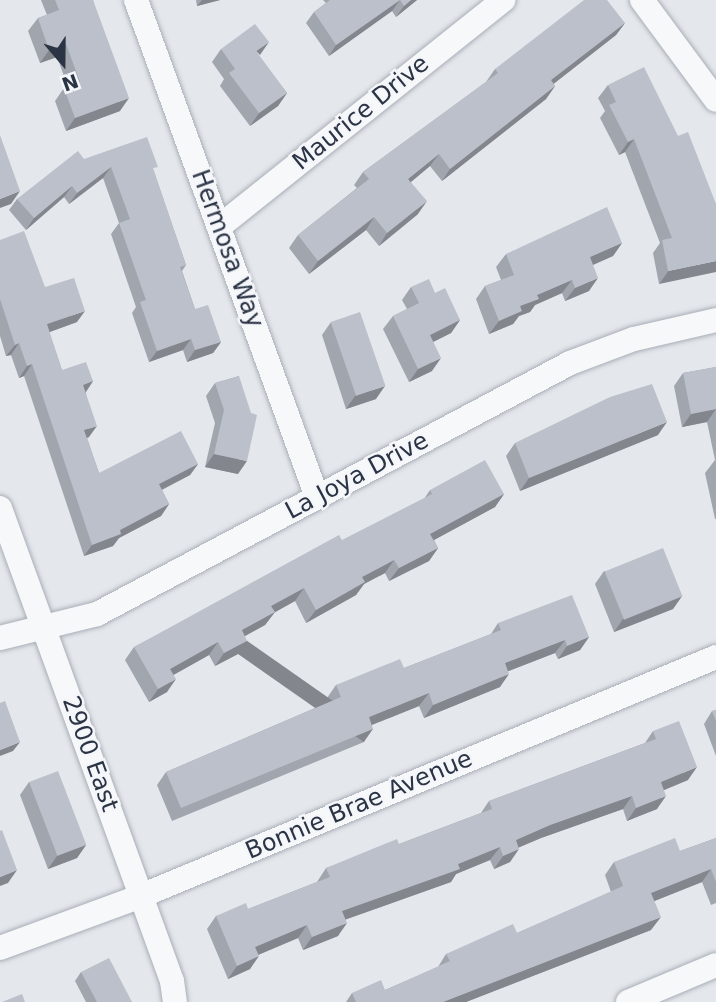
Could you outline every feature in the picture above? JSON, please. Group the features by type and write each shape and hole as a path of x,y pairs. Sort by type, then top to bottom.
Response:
{"street":[{"name":"Hermosa Way","path":"136,0 317,497"},
{"name":"Maurice Drive","path":"219,227 503,0"},
{"path":"642,0 716,100"},
{"name":"La Joya Drive","path":"0,638 97,614 570,363 634,339 716,320"},
{"name":"2900 East","path":"0,508 141,896 175,1002"},
{"name":"Bonnie Brae Avenue","path":"0,948 141,896 716,657"},
{"path":"628,1002 716,965"}],"building":[{"path":"55,0 93,0 129,98 75,118 64,88 80,82 66,44 49,50 38,18 59,10"},
{"path":"330,0 400,0 336,45 314,12"},
{"path":"400,0 411,0 404,6"},
{"path":"584,0 607,0 625,23 551,80 555,86 450,169 439,154 408,179 427,201 387,233 374,217 318,261 298,235 369,179 363,172 498,73 495,69"},
{"path":"255,24 269,42 256,51 287,93 259,113 229,73 235,69 221,49"},
{"path":"644,67 678,136 688,132 716,204 716,261 668,271 662,240 672,238 634,139 628,142 609,105 616,102 608,85"},
{"path":"0,135 20,191 0,199"},
{"path":"147,137 158,167 153,168 186,265 180,267 195,309 208,305 221,342 195,350 191,339 157,351 140,302 146,300 119,223 130,219 111,167 77,193 72,186 34,218 17,199 78,151 84,159"},
{"path":"607,207 622,243 590,257 598,278 575,288 572,280 537,295 539,299 520,306 522,311 499,321 485,286 514,275 506,254"},
{"path":"24,231 45,287 74,278 85,311 47,324 62,370 86,362 93,381 83,385 97,426 84,430 99,473 181,431 198,464 159,484 169,504 120,530 121,534 92,545 32,364 27,366 19,343 15,345 0,299 0,240"},
{"path":"429,279 435,293 445,288 460,320 430,335 441,358 418,369 393,316 419,303 411,287"},
{"path":"360,312 385,386 356,396 331,322"},
{"path":"716,367 716,409 691,414 683,373"},
{"path":"239,376 251,413 257,415 247,461 214,454 224,410 215,383"},
{"path":"652,384 667,422 529,478 515,443 610,397"},
{"path":"485,460 504,494 430,534 438,548 399,568 394,560 362,577 365,582 316,610 304,588 271,606 275,612 242,630 247,641 224,653 218,642 170,669 176,679 158,689 134,647 339,535 342,540 432,494 430,490"},
{"path":"663,548 682,596 624,620 605,572"},
{"path":"572,595 589,637 567,646 565,640 505,663 509,674 433,705 429,693 369,717 373,729 181,808 166,772 341,697 336,685 400,659 404,668 501,630 498,623"},
{"path":"5,701 20,742 0,750 0,703"},
{"path":"679,721 697,767 661,782 666,796 636,808 632,796 550,825 516,840 519,849 503,856 500,847 458,864 460,869 342,911 347,923 312,937 307,925 255,947 259,956 237,966 216,916 246,903 248,909 330,877 326,868 397,839 399,844 492,809 489,801 656,739 653,731"},
{"path":"58,771 86,845 57,856 29,782"},
{"path":"2,830 17,870 0,877 0,831"},
{"path":"675,838 680,851 716,838 716,882 711,869 651,893 661,917 443,1002 356,1002 352,993 381,980 385,990 450,961 446,954 513,924 517,933 623,886 614,862"},
{"path":"109,958 132,1002 97,1002 81,972"},
{"path":"22,994 25,1002 2,1002"}]}
